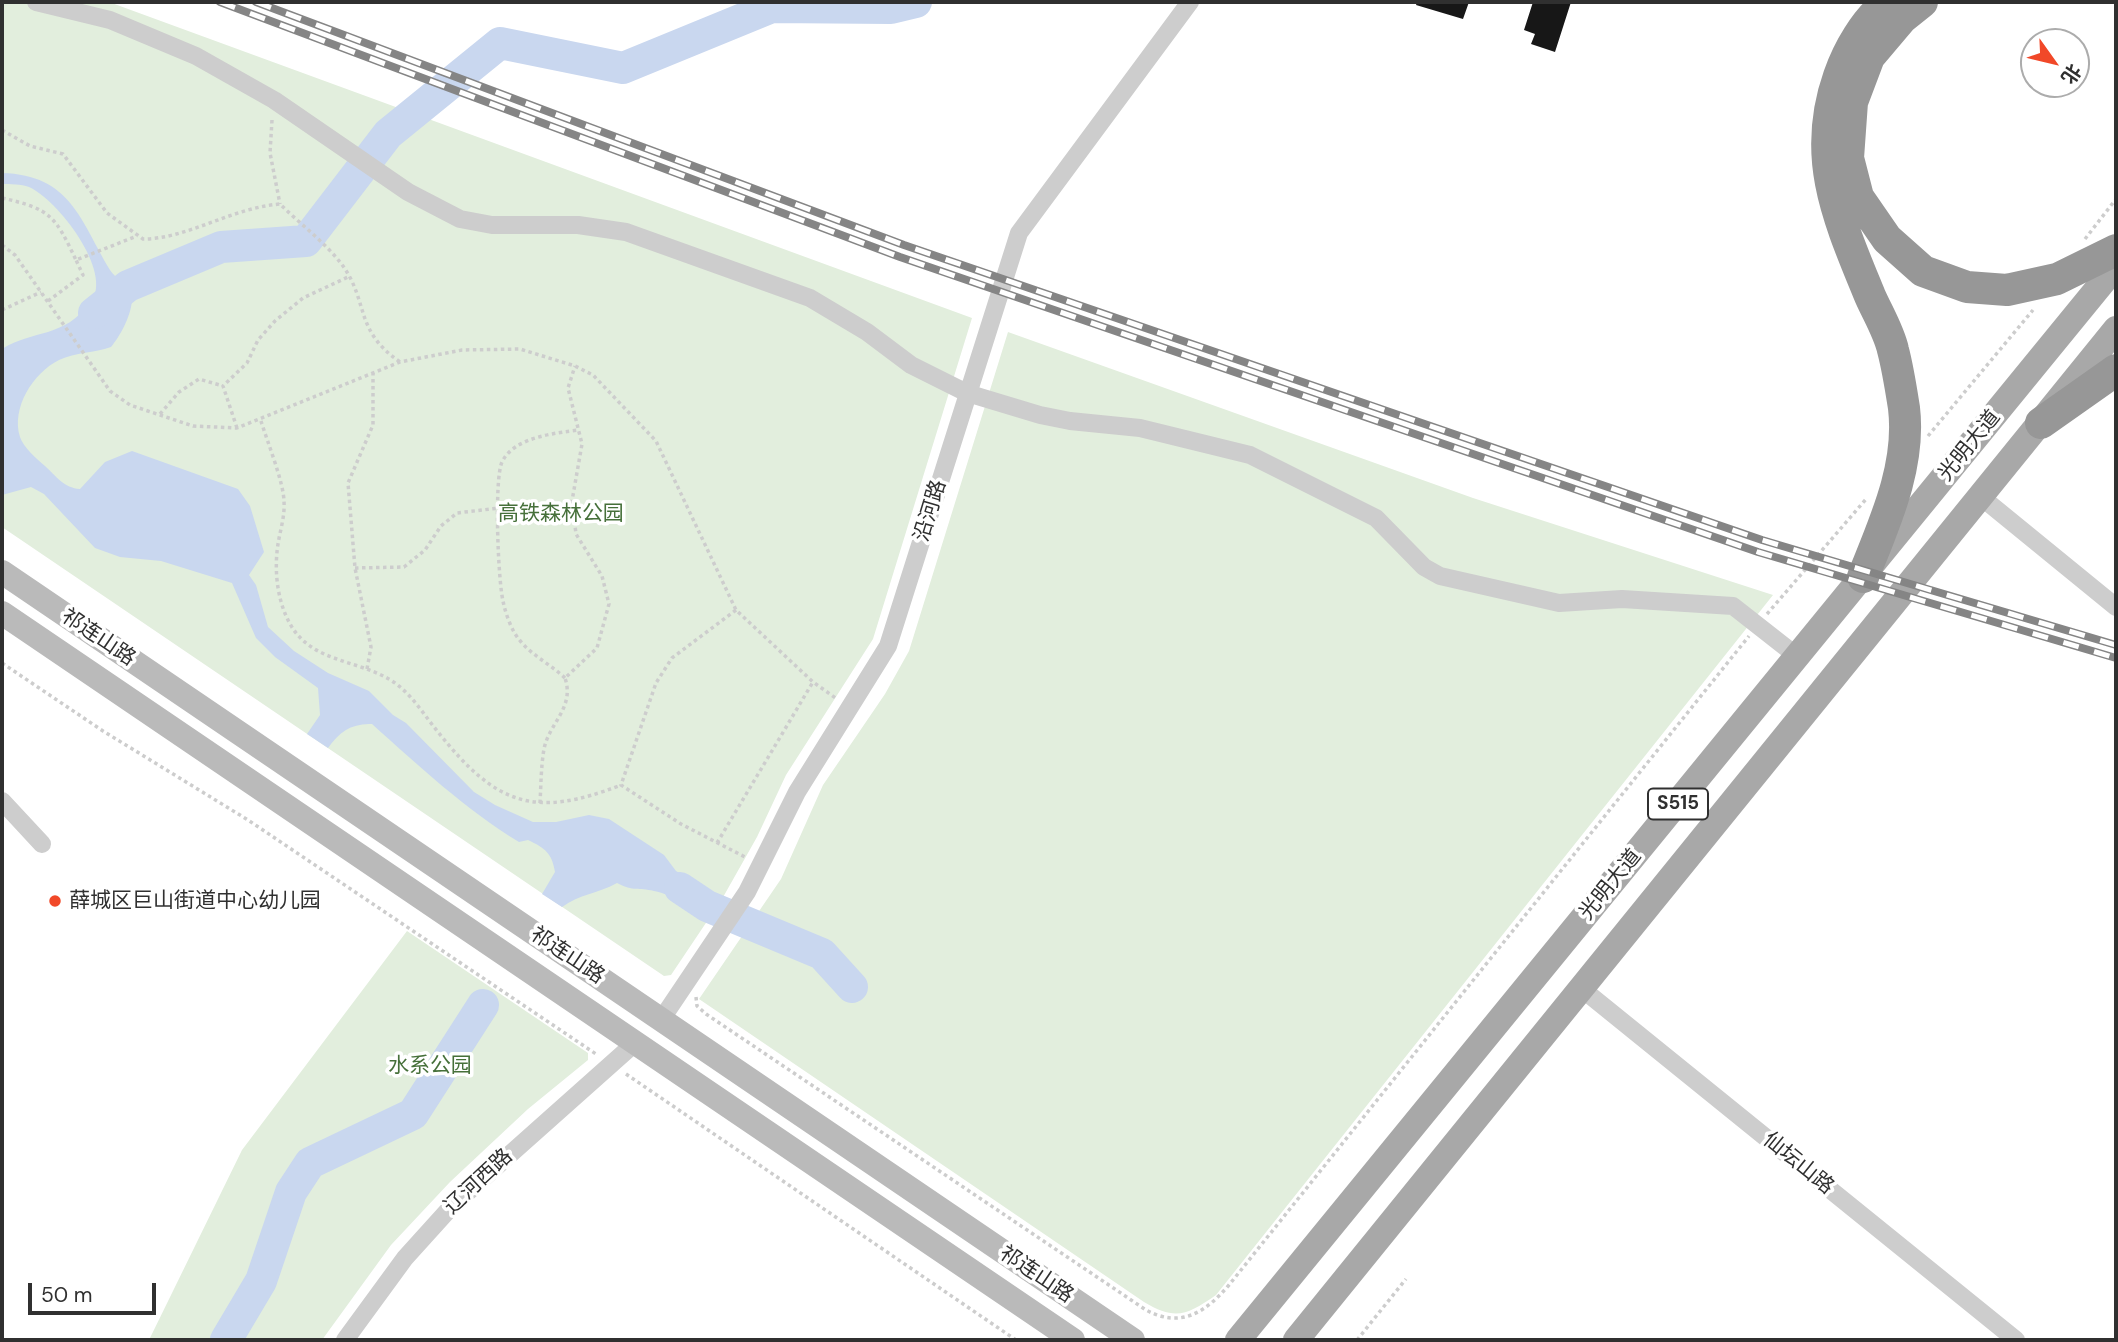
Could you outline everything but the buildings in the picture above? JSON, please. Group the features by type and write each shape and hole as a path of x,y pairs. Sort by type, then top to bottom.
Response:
{"highway":[{"path":"1863,577 1892,501 1903,456 1904,411 1893,348 1834,201 1825,155 1828,106 1848,51 1888,2"},
{"path":"1922,2 1902,18 1869,57 1852,102 1848,158 1858,197 1887,239 1923,271 1966,287 2007,290 2057,279 2116,250"},
{"path":"2041,423 2116,370"}],"main road":[{"name":"光明大道","path":"1238,1340 2116,266"},
{"name":"光明大道","path":"1296,1340 2116,329"},
{"name":"祁连山路","path":"3,577 1133,1340"},
{"name":"祁连山路","path":"2,613 1073,1340"}],"street":[{"path":"36,2 110,20 154,36 237,78 274,100 383,175 433,206 460,219 492,225 578,225 626,232 810,298 867,332 911,365 967,393 1040,415 1140,428 1250,455 1376,518 1395,534 1416,559 1440,576 1559,603 1622,598 1733,606 1798,657"},
{"name":"沿河路","path":"661,1020 763,866 797,792 888,646 1018,233 1190,2"},
{"path":"1980,496 2116,607"},
{"path":"2,801 42,844"},
{"name":"仙坛山路","path":"1581,988 2016,1340"},
{"name":"辽河西路","path":"345,1340 397,1268 452,1206 635,1043"}],"path":[{"path":"274,100 270,153 280,204 343,266 365,325 386,352 401,362"},
{"path":"2,130 30,146 64,154 107,214 137,236 155,239 255,206 280,204"},
{"path":"2,198 46,212 63,233 83,275 48,301"},
{"path":"2082,242 2116,199"},
{"path":"76,260 137,236"},
{"path":"2,245 15,255 84,358 110,391 131,405 193,426 237,428 401,362 462,350 520,349 575,366 593,375 656,441 736,610 813,682 850,709"},
{"path":"223,386 247,363 258,340 275,321 303,298 348,277"},
{"path":"1903,456 1919,447 2057,279"},
{"path":"2,310 41,292"},
{"path":"565,678 597,648 609,604 602,576 576,534 572,501 582,444 568,388 575,366"},
{"path":"367,669 371,647 355,568 348,483 373,425 373,373"},
{"path":"160,414 179,391 199,379 223,386"},
{"path":"223,386 237,428"},
{"path":"260,420 285,501 277,548 278,594 290,624 308,645 330,659 367,669 393,682 409,696 447,744 479,776 519,800 560,803 590,797 621,785 656,683 672,658 736,610"},
{"path":"540,803 544,746 564,712 568,689 565,678 529,652 514,631 503,602 498,482 502,462 511,450 545,434 579,430"},
{"path":"696,994 697,1006 706,1014 1135,1302 1158,1316 1183,1320 1202,1312 1230,1285 1759,624 1876,488"},
{"path":"355,568 404,567 425,550 440,526 457,513 499,508"},
{"path":"2,663 103,731 248,820 1016,1340"},
{"path":"717,843 813,682"},
{"path":"621,785 681,824 763,866"},
{"path":"1357,1340 1406,1279"}],"green space":[{"name":"高铁森林公园","path":"2,2 109,2 972,318 873,639 786,775 757,837 722,899 671,975 664,976 2,527"},
{"path":"1008,332 1473,498 1773,595 1216,1295 1181,1313 1165,1312 1144,1302 699,999 781,879 823,785 885,694 909,651"},
{"name":"水系公园","path":"407,931 588,1053 588,1060 528,1109 450,1182 391,1245 322,1340 149,1340 242,1150"}],"water":[{"path":"2,173 44,182 59,191 81,218 110,270 130,289 132,298 125,324 111,347 59,360 41,373 26,392 18,426 20,437 31,453 61,481 74,488 80,489 105,462 132,451 238,489 250,506 264,552 249,575 256,585 268,627 294,651 328,673 369,691 393,715 406,723 474,792 495,805 533,822 556,822 589,815 609,819 664,855 676,871 722,899 707,922 668,895 617,883 575,899 562,907 542,894 555,872 547,852 528,840 519,842 480,816 372,724 358,725 347,730 328,748 307,734 320,715 318,688 275,657 256,638 232,583 161,561 120,557 95,548 44,494 31,487 2,495 2,349 70,322 91,302 96,289 95,273 89,256 67,221 41,194 29,187 2,184"}],"waterway":[{"path":"94,313 128,286 221,247 306,241 388,134 500,43 623,68 772,7 891,8 916,2"},
{"path":"680,888 707,906 822,954 852,987"},
{"path":"226,1340 261,1281 291,1192 310,1163 413,1114 483,1005"}],"railway":[{"path":"220,2 900,257 1758,552 2116,658"},
{"path":"256,2 904,245 1762,540 2116,645"}],"place":[{"name":"薛城区巨山街道中心幼儿园","path":"55,901"}]}
